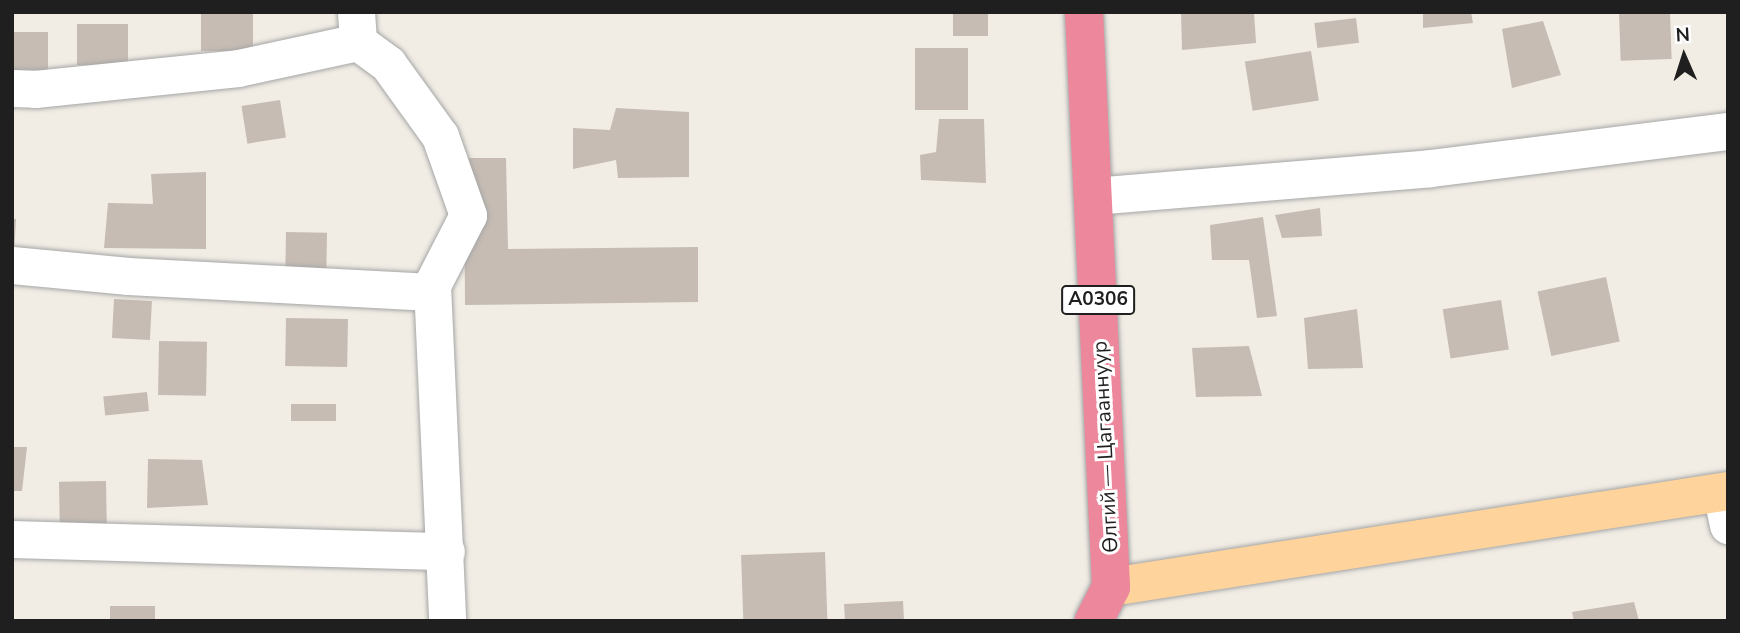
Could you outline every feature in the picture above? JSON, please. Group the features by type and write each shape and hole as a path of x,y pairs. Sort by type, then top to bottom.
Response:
{"highway":[{"name":"Өлгий — Цагааннуур","path":"1084,12 1111,587"},
{"path":"1094,621 1111,587"}],"main road":[{"path":"1111,587 1726,503"}],"street":[{"path":"12,88 35,89 238,68 357,27 388,64 440,136 468,215 432,285 446,551 447,621"},
{"path":"1093,196 1430,168 1728,131"},
{"path":"12,265 128,276 432,292"},
{"path":"12,539 446,551"}],"building":[{"path":"201,12 253,12 253,51 201,51"},
{"path":"953,12 988,12 988,36 953,36"},
{"path":"1181,12 1254,12 1256,43 1182,50"},
{"path":"1423,12 1471,12 1473,23 1423,28"},
{"path":"1670,12 1672,59 1621,61 1619,14"},
{"path":"1356,18 1359,43 1317,48 1314,23"},
{"path":"1543,21 1561,75 1512,88 1502,29"},
{"path":"77,24 128,24 128,65 77,65"},
{"path":"12,32 48,32 48,73 12,73"},
{"path":"915,48 968,48 968,110 915,110"},
{"path":"1311,51 1319,100 1253,111 1245,61"},
{"path":"280,100 286,138 247,144 241,106"},
{"path":"616,108 689,112 689,177 618,178 616,160 573,169 573,128 610,130"},
{"path":"939,119 984,119 986,183 921,180 920,155 936,152"},
{"path":"464,158 506,158 508,249 698,247 698,302 465,305"},
{"path":"206,172 206,249 104,248 108,203 153,204 151,174"},
{"path":"1320,208 1322,236 1282,238 1275,215"},
{"path":"1263,217 1277,316 1257,318 1249,260 1212,260 1210,225"},
{"path":"12,219 16,219 14,255 12,255"},
{"path":"286,232 327,233 326,274 285,273"},
{"path":"1606,277 1620,342 1551,356 1538,292"},
{"path":"114,299 152,301 150,340 112,338"},
{"path":"1501,300 1509,349 1451,359 1443,309"},
{"path":"1357,309 1363,368 1308,369 1304,318"},
{"path":"286,318 348,319 347,367 285,366"},
{"path":"159,341 207,342 206,396 158,395"},
{"path":"1249,346 1262,396 1196,397 1192,348"},
{"path":"147,392 149,411 105,415 103,397"},
{"path":"291,404 336,404 336,421 291,421"},
{"path":"12,447 27,447 22,491 12,491"},
{"path":"148,459 202,460 208,505 147,508"},
{"path":"106,481 107,526 60,527 59,482"},
{"path":"825,552 827,621 743,621 741,555"},
{"path":"903,601 904,621 845,621 844,604"},
{"path":"1634,602 1639,621 1574,621 1572,612"},
{"path":"110,606 155,606 155,621 110,621"}]}
